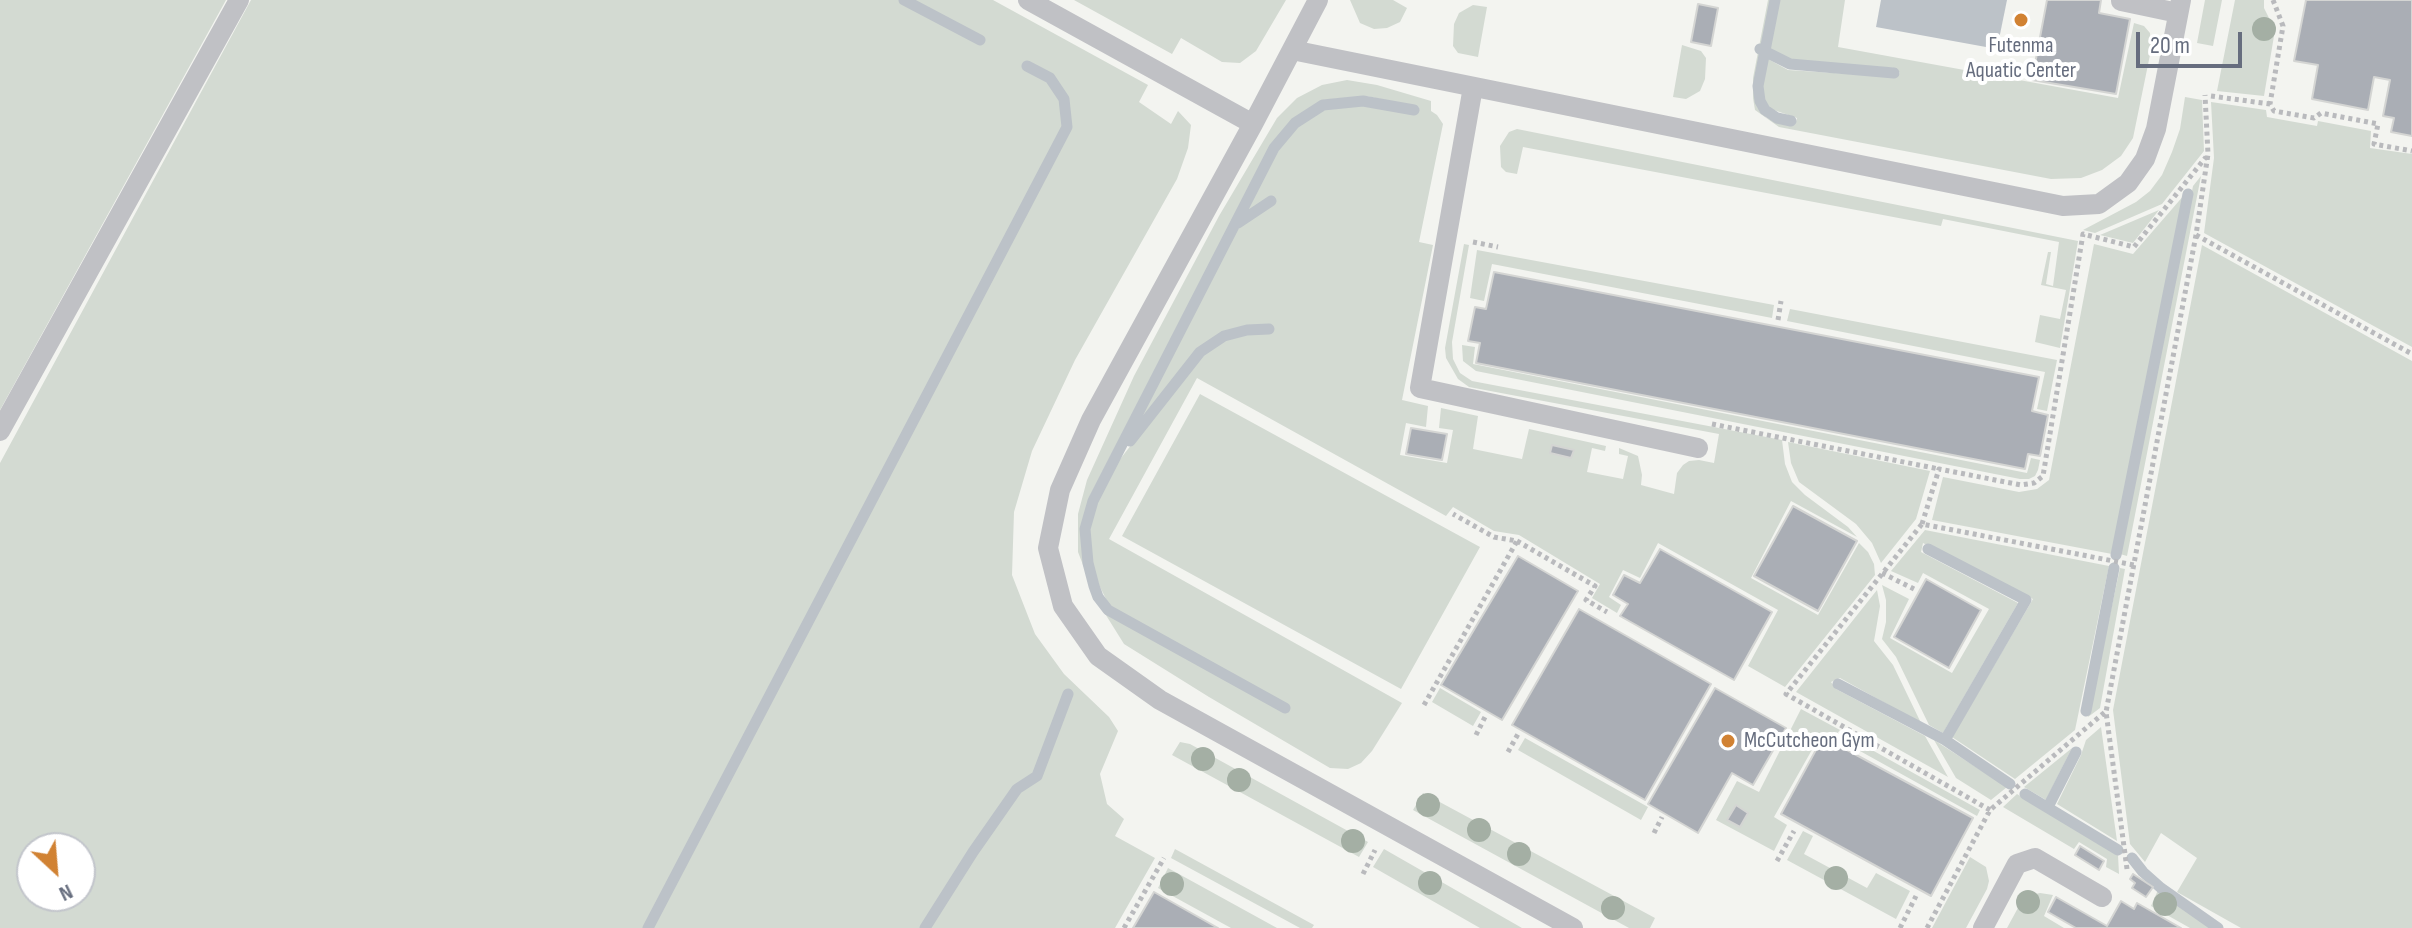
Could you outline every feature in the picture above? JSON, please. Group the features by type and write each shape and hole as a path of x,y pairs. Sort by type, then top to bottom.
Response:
{"lane":[{"path":"0,431 239,0"},
{"path":"1028,0 1253,124"},
{"path":"1318,0 1091,420 1060,490 1048,548 1063,606 1098,656 1160,700 1573,928"},
{"path":"1292,50 2063,206 2099,204 2128,183 2145,159 2156,129 2180,6 2121,1"},
{"path":"1473,87 1420,388 1698,448"},
{"path":"1983,928 2017,864 2035,858 2102,897"}],"path":[{"path":"2273,0 2283,26 2270,104 2274,111 2314,118 2321,113 2378,124 2374,144 2412,151"},
{"path":"2127,869 2106,712 2196,235 2208,154 2208,96 2270,104"},
{"path":"1706,422 2021,485 2034,483 2043,476 2083,234 2134,247 2208,154"},
{"path":"2196,235 2412,354"},
{"path":"1471,257 1473,242 1498,247"},
{"path":"1778,320 1781,301"},
{"path":"1939,469 1922,524 1786,694 1990,810"},
{"path":"1453,514 1494,537 1517,541 1595,586 1586,600 1607,612"},
{"path":"1922,524 2134,565"},
{"path":"1424,705 1517,541"},
{"path":"1882,573 1914,589"},
{"path":"1927,928 1990,810 2106,712"},
{"path":"1476,735 1486,715"},
{"path":"1844,744 1851,732"},
{"path":"1508,752 1518,734"},
{"path":"1654,833 1662,817"},
{"path":"1777,861 1794,831"},
{"path":"1363,874 1377,845"},
{"path":"1124,928 1164,858"},
{"path":"1900,928 1916,896"}],"shaded area":[{"path":"0,0 226,0 0,410"},
{"path":"251,0 993,0 1148,85 1139,102 1171,124 1178,111 1191,125 1188,148 1177,179 1075,360 1032,451 1014,512 1012,575 1035,634 1064,674 1109,717 1118,731 1100,774 1107,804 1124,819 1115,836 1155,858 1115,928 0,928 0,463"},
{"path":"1074,0 1286,0 1256,51 1240,63 1222,62 1181,38 1172,54"},
{"path":"1350,0 1393,0 1407,8 1400,22 1387,28 1374,29 1360,23"},
{"path":"1768,0 1772,0 1755,95 1758,108 1767,118 1780,124 1795,125 1797,118 1771,109 1763,99 1768,59 1788,70 1895,77 1900,73 1894,68 1792,60 1769,49 1779,0 1845,0 1838,47 2118,98 2134,23 2144,26 2150,33 2151,50 2133,138 2121,156 2102,170 2081,178 2051,179 1779,127 1755,110 1753,98 1753,78"},
{"path":"1881,0 2007,0 1997,49 1876,27"},
{"path":"2205,0 2222,0 2213,46 2197,43"},
{"path":"2235,0 2264,0 2264,8 2275,30 2264,96 2217,91"},
{"path":"1473,5 1487,7 1478,57 1458,53 1453,46 1454,24 1459,13"},
{"path":"1682,45 1701,51 1706,58 1705,79 1700,91 1686,99 1673,97"},
{"path":"1347,80 1377,85 1431,101 1431,111 1443,124 1419,242 1433,245 1402,400 1428,406 1426,427 1406,423 1400,455 1447,463 1453,430 1439,428 1441,408 1478,416 1473,449 1522,459 1529,429 1606,446 1605,451 1592,448 1587,472 1623,479 1628,456 1619,454 1619,448 1638,456 1641,485 1674,494 1677,473 1683,465 1699,460 1714,463 1719,434 1469,387 1458,379 1446,358 1445,348 1464,244 1469,245 1452,342 1453,359 1460,373 1472,381 1782,440 1785,464 1792,482 1857,537 1791,501 1751,578 1818,615 1859,543 1868,552 1875,575 1785,687 1748,666 1778,610 1658,543 1640,578 1623,570 1609,597 1621,605 1617,613 1592,598 1600,584 1519,535 1494,531 1453,507 1446,516 1197,378 1109,539 1402,703 1361,763 1348,769 1330,768 1124,644 1104,612 1284,712 1289,710 1288,705 1110,607 1092,563 1087,530 1114,467 1202,354 1224,339 1271,329 1268,326 1247,327 1223,334 1198,349 1124,444 1236,227 1273,201 1270,199 1239,220 1277,151 1297,126 1324,108 1363,105 1418,113 1419,107 1366,96 1323,100 1294,118 1271,145 1091,494 1082,526 1090,583 1078,552 1078,514 1087,480 1134,376 1219,216 1277,118 1297,98 1322,85"},
{"path":"2185,97 2202,100 2204,151 2162,204 2095,233 2083,230 2136,202 2150,191 2162,175 2172,152 2180,129"},
{"path":"2211,102 2266,110 2267,117 2317,126 2318,121 2371,131 2370,148 2412,154 2412,347 2204,233 2214,158"},
{"path":"1517,129 2078,241 2060,348 2035,342 2040,315 2060,319 2066,290 2041,285 2048,252 2051,252 2046,284 2053,286 2059,242 1943,219 1941,226 1523,147 1517,174 1506,172 1501,167 1500,146 1509,132"},
{"path":"2201,176 2127,556 2120,554 2193,186"},
{"path":"2185,194 2112,554 1932,520 1943,477 2019,492 2037,489 2049,480 2094,244 2133,254"},
{"path":"2159,210 2133,243 2100,235"},
{"path":"2202,245 2412,361 2412,928 2241,928 2177,892 2197,858 2161,833 2145,862 2130,844 2113,710"},
{"path":"1477,250 1774,305 1772,318 1492,264 1484,301 1470,298"},
{"path":"1790,309 2057,360 2047,411 2037,409 2045,372 1787,321"},
{"path":"1462,345 1475,347 1473,364 2027,473 2031,458 2040,460 2038,470 2029,479 2020,479 1476,371 1463,361"},
{"path":"1200,394 1480,547 1401,689 1122,536"},
{"path":"1788,442 1930,471 1916,519 1881,563 1872,543 1856,524 1799,482 1791,463"},
{"path":"1925,530 2109,566 2075,730 2015,779 1952,737 2033,599 1923,543 1921,552 2018,603 1943,733 1929,725 1896,657 1882,639 1886,600 1882,585 1909,599 1890,638 1952,673 1989,609 1923,573 1918,583 1891,571"},
{"path":"2120,568 2125,569 2100,708 2088,717"},
{"path":"1877,590 1880,606 1874,641 1893,665 1921,723 1840,678 1831,682 1836,689 1925,736 1948,777 1796,692"},
{"path":"1440,688 1481,712 1473,726 1432,702"},
{"path":"1801,709 1840,730 1834,737 1822,732 1774,817 1787,825 1774,851 1716,820 1737,781 1759,792"},
{"path":"2101,727 2117,841 2057,804 2086,740"},
{"path":"1525,738 1648,807 1641,820 1518,750"},
{"path":"1854,740 1980,810 1977,816 1851,746"},
{"path":"1934,740 2007,787 1991,800 1956,778"},
{"path":"1180,742 1190,744 1368,842 1359,857 1172,755"},
{"path":"2072,748 2046,800 2024,787"},
{"path":"1423,793 1655,918 1650,928 1629,928 1413,810"},
{"path":"2017,794 2118,855 2119,874 2106,867 2107,859 2079,842 2074,849 2003,807"},
{"path":"1803,831 1813,836 1804,854 1867,888 1876,873 1910,891 1896,919 1787,860"},
{"path":"1175,849 1314,925 1312,928 1300,928 1171,858"},
{"path":"1384,849 1522,928 1480,928 1373,867"},
{"path":"1970,857 1986,867 1987,889 1966,928 1932,928"},
{"path":"1168,868 1277,928 1231,928 1158,888"},
{"path":"2158,890 2212,928 2190,928 2151,906"},
{"path":"2040,893 2053,895 2044,916 2064,928 2007,928 2027,896"}],"building":[{"path":"2047,0 2101,0 2099,13 2130,19 2116,94 2032,80"},
{"path":"2306,0 2412,0 2412,136 2391,132 2394,118 2383,116 2390,80 2374,77 2368,110 2312,99 2318,65 2294,61"},
{"path":"1698,4 1718,8 1711,46 1691,42"},
{"path":"1494,272 2039,377 2032,411 2048,415 2040,456 2028,454 2025,469 1476,363 1480,343 1468,341 1475,307 1486,309"},
{"path":"1411,428 1447,434 1442,460 1406,454"},
{"path":"1552,445 1574,450 1571,458 1550,453"},
{"path":"1793,506 1857,541 1818,611 1754,576"},
{"path":"1660,549 1772,612 1734,680 1620,616 1628,604 1613,595 1624,575 1640,583"},
{"path":"1518,556 1578,591 1502,720 1441,685"},
{"path":"1926,579 1981,610 1949,668 1894,637"},
{"path":"1579,609 1711,684 1645,800 1512,725"},
{"path":"1715,688 1786,728 1753,785 1732,773 1698,833 1648,804"},
{"path":"1823,737 1973,818 1931,896 1781,814"},
{"path":"1736,805 1748,813 1740,827 1727,820"},
{"path":"2080,846 2104,861 2099,870 2075,855"},
{"path":"2133,874 2153,887 2146,897 2132,888 2135,883 2130,879"},
{"path":"1154,892 1218,928 1133,928"},
{"path":"2056,897 2107,926 2121,901 2134,909 2137,903 2181,928 2076,928 2048,912"}],"waterway":[{"path":"904,0 980,40"},
{"path":"1775,0 1758,86 1765,110 1777,118 1791,121"},
{"path":"1760,49 1790,64 1894,73"},
{"path":"648,928 1067,127 1064,99 1050,78 1027,66"},
{"path":"1285,708 1108,610 1094,586 1085,529 1093,501 1274,148 1295,123 1323,105 1363,101 1414,110"},
{"path":"2116,555 2188,194"},
{"path":"1238,223 1271,201"},
{"path":"1130,441 1200,352 1224,336 1269,329"},
{"path":"1928,549 2026,600 1945,740"},
{"path":"2086,711 2114,568"},
{"path":"1838,684 1945,740 2010,784"},
{"path":"925,928 1017,789 1037,776 1068,694"},
{"path":"2048,807 2076,752"},
{"path":"2025,794 2118,850"},
{"path":"2132,858 2161,888 2218,928"}],"place":[{"name":"Futenma Aquatic Center","path":"2021,20"},
{"name":"McCutcheon Gym","path":"1728,741"}]}
